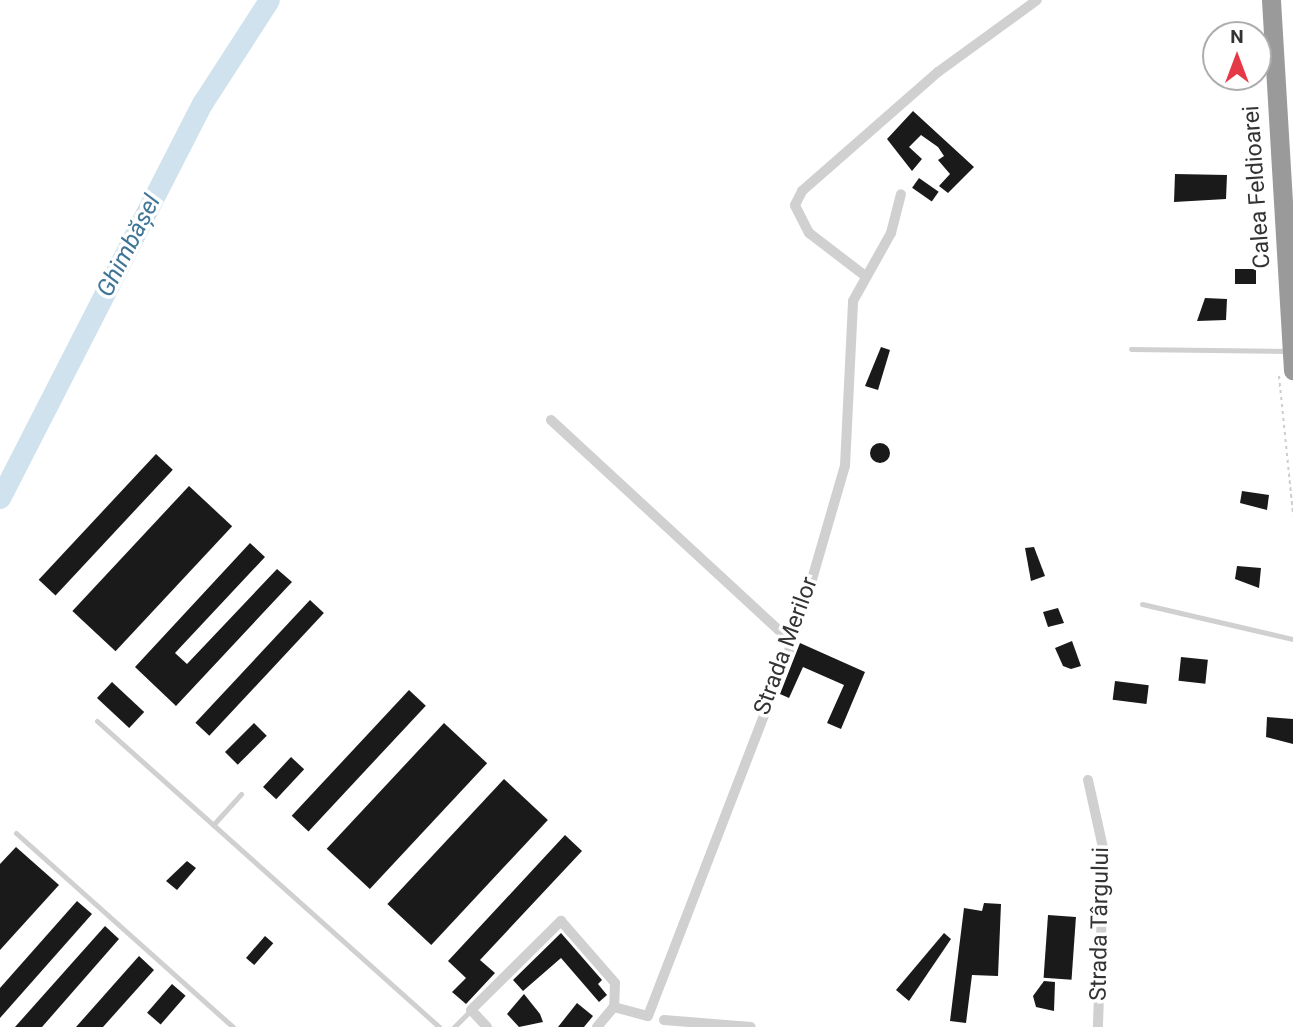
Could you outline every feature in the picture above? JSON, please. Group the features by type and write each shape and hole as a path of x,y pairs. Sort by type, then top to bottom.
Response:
{"highway":[{"name":"Calea Feldioarei","path":"1271,0 1289,249 1292,361"}],"street":[{"path":"864,275 809,233 795,205 802,191 938,72 1037,0"},
{"name":"Strada Merilor","path":"648,1016 792,642 845,466 851,313 864,275 891,233 901,194"},
{"path":"551,420 792,642"},
{"name":"Strada Târgului","path":"1088,780 1104,852 1098,1027"},
{"path":"487,1027 471,1010 561,921 615,983 614,1007 597,1027"},
{"path":"614,1007 648,1016 663,1024 751,1027"}],"lane":[{"path":"1131,349 1292,361"},
{"path":"1142,604 1293,639"},
{"path":"97,721 439,1027"},
{"path":"213,825 241,794"},
{"path":"16,833 233,1027"},
{"path":"454,1027 471,1010"}],"building":[{"path":"913,111 974,167 948,193 939,186 950,174 938,160 944,156 938,147 921,135 909,147 922,159 912,171 887,139"},
{"path":"1175,174 1227,175 1226,199 1174,202"},
{"path":"919,178 939,192 932,202 912,188"},
{"path":"1235,269 1256,269 1256,284 1235,284"},
{"path":"1205,298 1227,299 1226,320 1197,321"},
{"path":"881,347 890,350 878,390 865,386"},
{"path":"880,443 887,446 890,453 887,460 880,463 873,460 870,453 873,446"},
{"path":"156,454 173,470 56,595 39,580"},
{"path":"189,486 232,526 116,651 72,611"},
{"path":"1242,491 1269,495 1267,510 1240,503"},
{"path":"250,543 265,557 175,653 187,664 277,569 292,582 176,706 135,667"},
{"path":"1034,547 1045,576 1031,581 1025,548"},
{"path":"1237,566 1261,568 1259,588 1235,579"},
{"path":"310,600 324,613 209,736 195,723"},
{"path":"1058,608 1064,623 1048,627 1043,612"},
{"path":"1072,641 1081,666 1071,669 1063,666 1055,648"},
{"path":"800,643 865,672 841,729 827,723 844,685 803,667 789,698 780,694"},
{"path":"1181,657 1208,660 1205,684 1178,681"},
{"path":"1115,681 1149,685 1146,704 1113,700"},
{"path":"112,682 144,712 129,728 97,698"},
{"path":"409,690 426,706 309,831 292,816"},
{"path":"1267,717 1293,719 1293,744 1266,737"},
{"path":"254,723 267,736 238,765 225,752"},
{"path":"444,723 487,763 370,889 327,849"},
{"path":"291,757 304,769 276,799 263,787"},
{"path":"504,779 548,820 431,945 387,904"},
{"path":"565,835 582,851 480,960 495,973 466,1004 452,992 466,978 448,961"},
{"path":"16,847 59,885 0,950 0,864"},
{"path":"187,861 196,868 177,890 166,881"},
{"path":"77,901 92,914 0,1018 0,988"},
{"path":"984,903 1001,904 998,976 972,975 966,1023 950,1021 964,908 982,911"},
{"path":"1048,915 1076,917 1072,980 1044,978"},
{"path":"105,926 119,939 42,1027 15,1027"},
{"path":"561,933 602,980 598,984 607,995 599,1002 561,958 523,991 513,980"},
{"path":"944,933 951,939 909,1001 896,990"},
{"path":"265,936 273,943 254,965 246,958"},
{"path":"139,956 154,970 103,1027 76,1027"},
{"path":"1044,981 1055,982 1054,1011 1036,1007 1033,996"},
{"path":"172,984 186,996 161,1024 147,1013"},
{"path":"524,994 543,1022 519,1027 507,1014"},
{"path":"577,1003 593,1016 584,1027 558,1027"}],"waterway":[{"name":"Ghimbășel","path":"0,498 203,102 269,0"}]}
